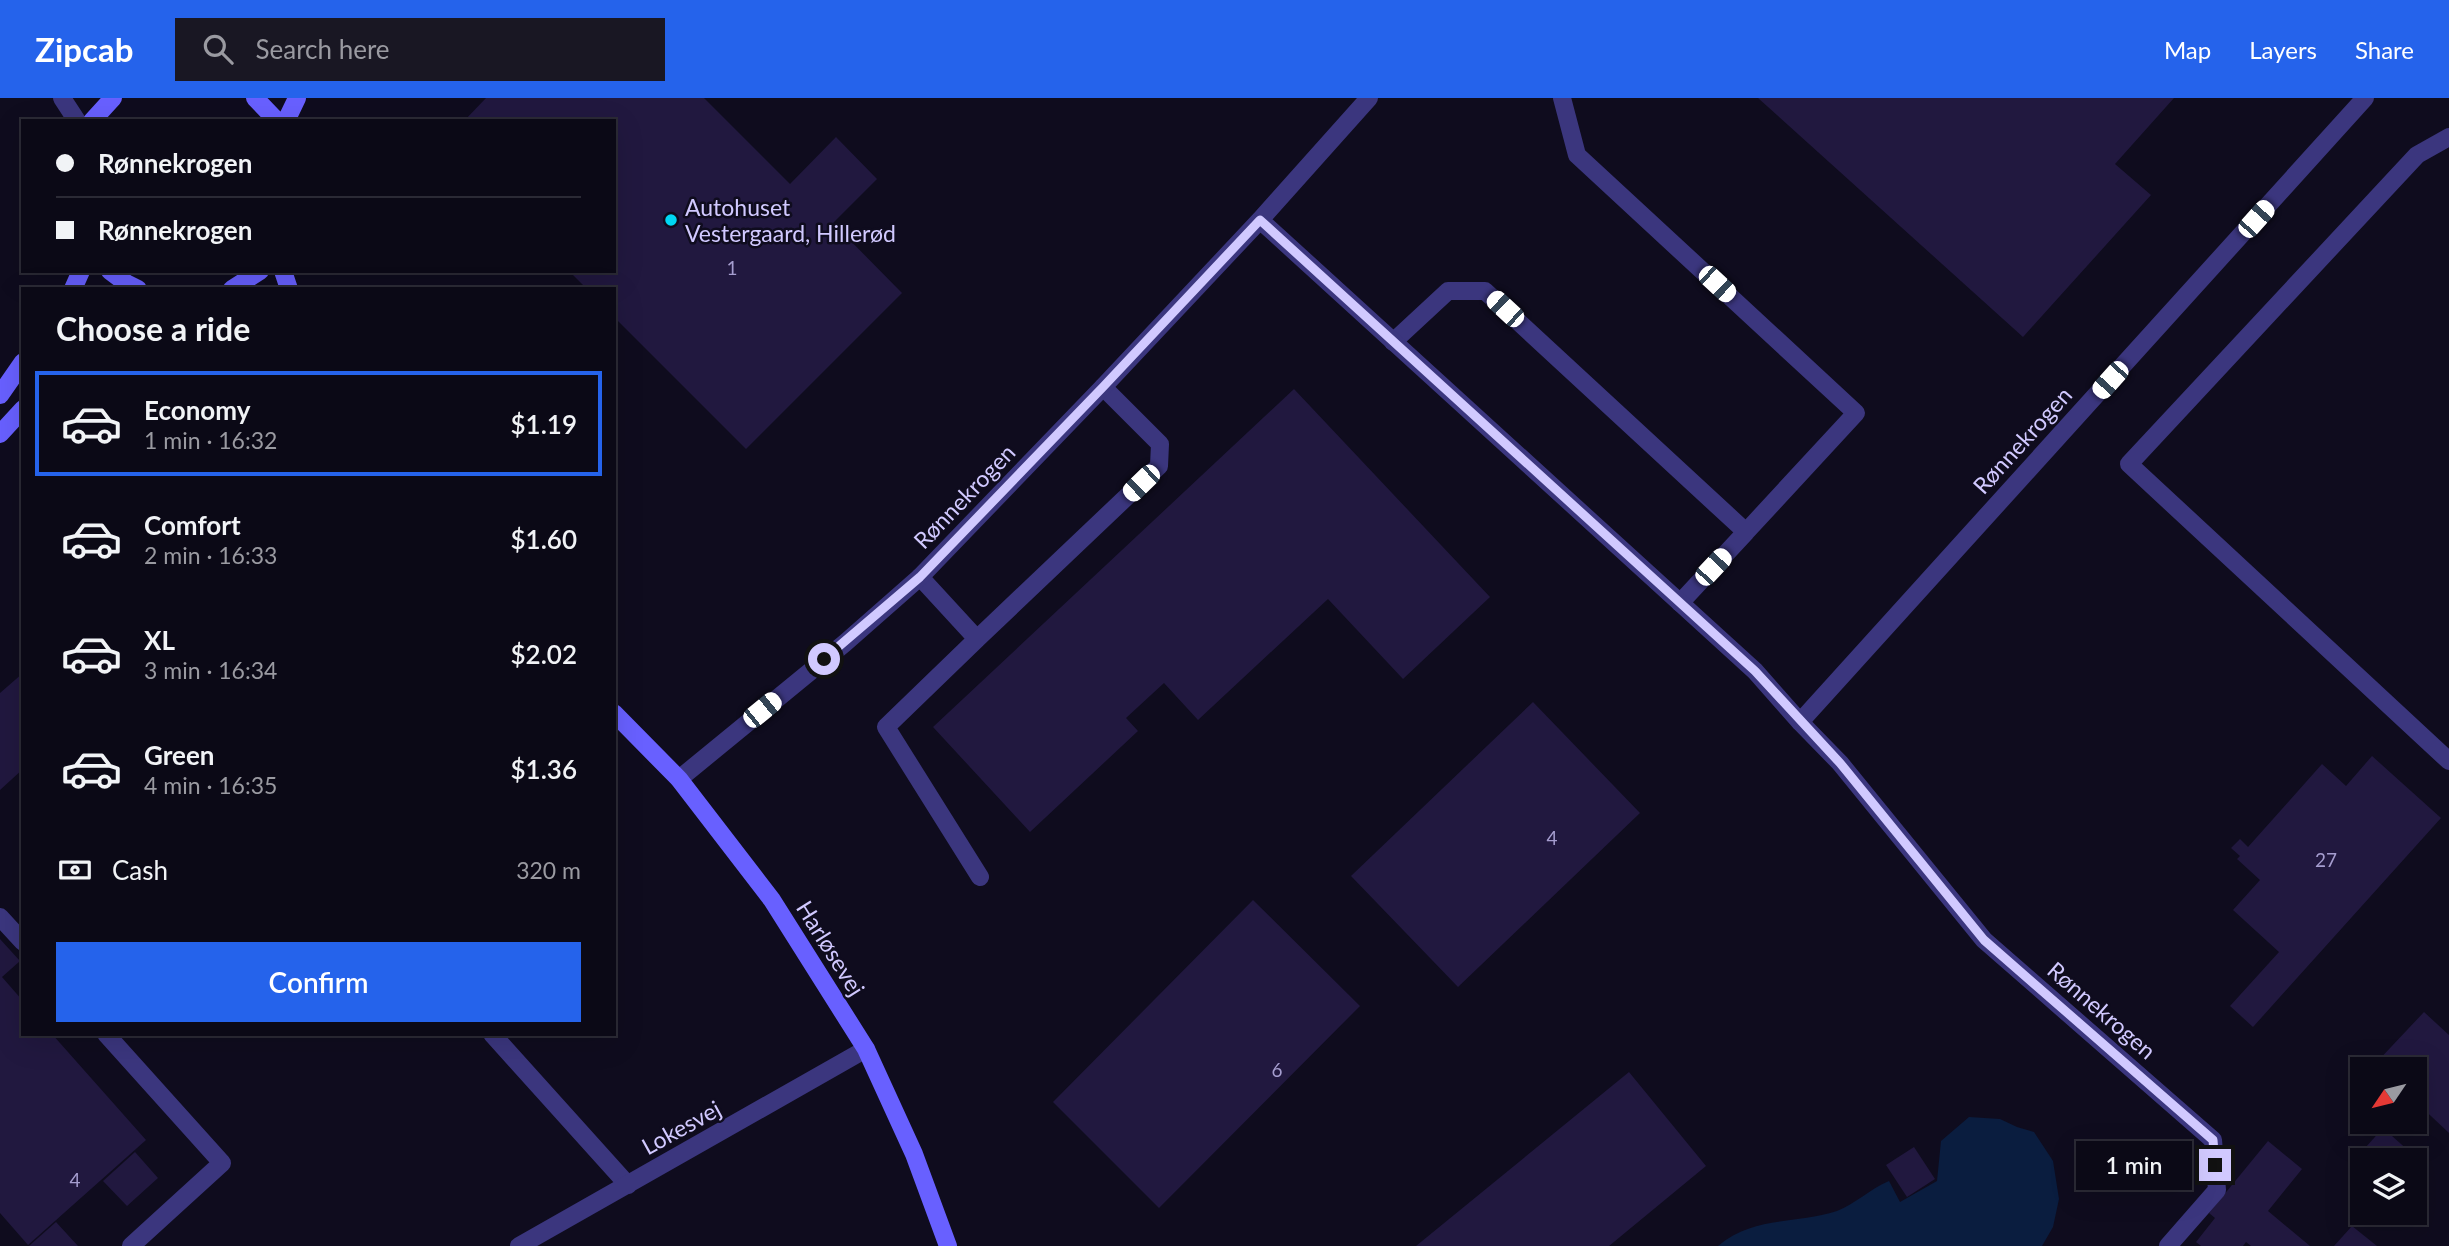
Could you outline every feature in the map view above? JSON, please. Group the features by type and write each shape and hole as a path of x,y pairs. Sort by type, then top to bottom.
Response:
{"street":[{"path":"62,98 76,119"},
{"path":"94,119 113,98"},
{"path":"256,98 275,119"},
{"path":"287,119 297,98"},
{"name":"Rønnekrogen","path":"679,779 845,643 920,577 1260,220 1369,98"},
{"path":"1562,98 1577,155 1856,413 1680,603"},
{"name":"Rønnekrogen","path":"1800,722 2365,98"},
{"path":"2449,137 2417,155 2129,464 2449,761"},
{"name":"Rønnekrogen","path":"1260,220 1755,671 1840,763 1984,940 2213,1140 2217,1190 2168,1246"},
{"path":"113,273 134,287"},
{"path":"235,287 257,273"},
{"path":"1393,342 1448,291 1485,291 1746,532"},
{"path":"0,395 21,365"},
{"path":"980,877 886,727 1159,466 1160,444 1103,387"},
{"path":"0,433 21,411"},
{"path":"920,577 977,639"},
{"name":"Harløsevej","path":"616,715 679,779 772,900 866,1049 914,1154 948,1246"},
{"path":"0,917 21,940"},
{"path":"108,1036 222,1163 131,1246"},
{"path":"494,1036 628,1185"},
{"name":"Lokesvej","path":"519,1246 866,1049"}],"water":[{"path":"1969,1117 2000,1119 2034,1132 2053,1161 2059,1199 2053,1227 2042,1246 1718,1246 1746,1229 1837,1211 1889,1181 1900,1202 1937,1181 1941,1141"}],"building":[{"path":"486,98 704,98 790,184 836,137 877,179 833,223 902,293 746,449 616,319 616,287 585,287 571,273 616,273 616,119 466,119"},
{"path":"1758,98 2174,98 2115,164 2151,195 2023,337"},
{"path":"1294,389 1490,597 1403,679 1328,599 1198,720 1164,683 1126,718 1138,731 1030,832 933,727"},
{"path":"21,675 21,771 0,790 0,693"},
{"path":"1533,702 1640,813 1458,987 1351,876"},
{"path":"2372,756 2441,818 2253,1027 2230,1006 2279,952 2233,910 2260,880 2237,859 2240,856 2231,848 2240,839 2248,847 2322,764 2346,786"},
{"path":"1253,900 1360,1006 1159,1208 1053,1102"},
{"path":"0,939 20,961 2,977 21,999 21,1036 54,1036 146,1140 28,1245 0,1213"},
{"path":"2424,1012 2449,1035 2449,1133 2427,1112 2427,1057 2382,1057"},
{"path":"1629,1072 1706,1166 1609,1246 1416,1246"},
{"path":"2378,1134 2390,1134 2406,1148 2365,1148"},
{"path":"2268,1141 2302,1169 2268,1211 2310,1246 2251,1246 2246,1242 2243,1246 2201,1246 2196,1242 2215,1218 2209,1213"},
{"path":"1914,1147 1935,1179 1907,1197 1886,1165"},
{"path":"2171,1149 2180,1160 2171,1168 2162,1157"},
{"path":"135,1152 158,1178 127,1206 103,1181"},
{"path":"56,1222 78,1246 29,1246"},
{"path":"2352,1226 2377,1246 2334,1246"}],"place":[{"name":"Autohuset Vestergaard, Hillerød","path":"671,220"}],"route":[{"path":"824,659 920,577 1260,220 1755,671 1840,763 1984,940 2213,1140 2215,1165"}]}
